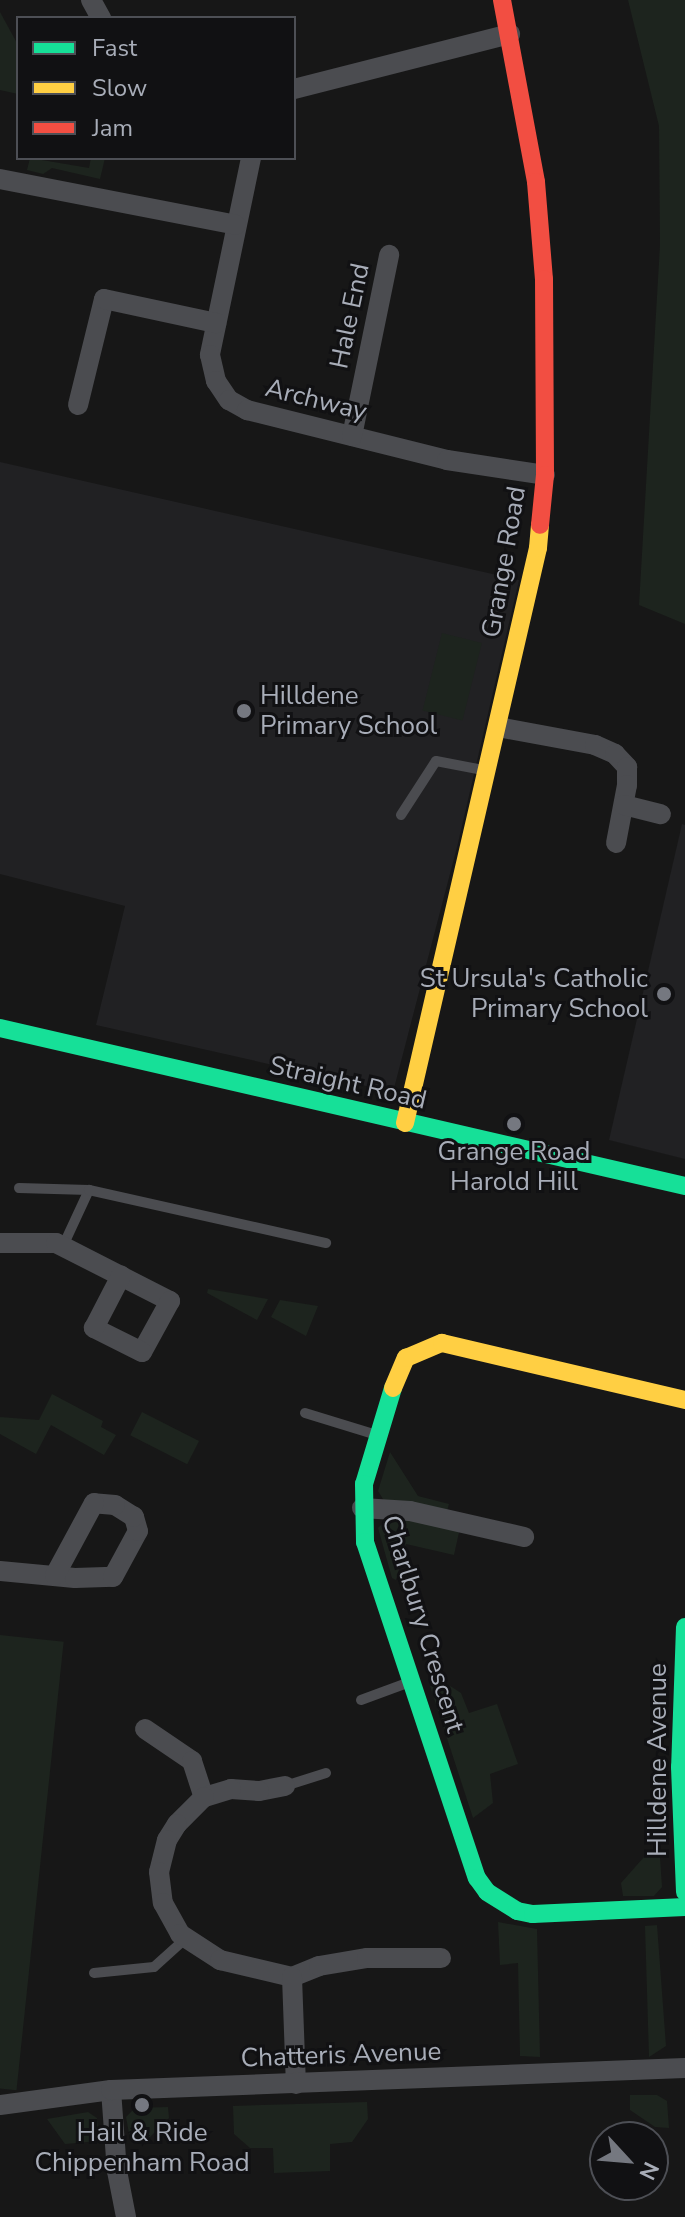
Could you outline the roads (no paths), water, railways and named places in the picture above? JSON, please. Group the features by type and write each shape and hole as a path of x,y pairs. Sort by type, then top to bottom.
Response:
{"street":[{"name":"Grange Road","path":"405,1123 538,548 545,475 544,279 536,182 502,0"},
{"path":"296,88 510,34"},
{"name":"Archway","path":"251,160 210,355 216,381 229,400 247,410 447,460 545,475"},
{"path":"0,179 236,225"},
{"name":"Hale End","path":"352,436 389,255"},
{"path":"78,405 104,299 216,323"},
{"path":"498,727 595,745 615,754 627,767 624,805 616,843"},
{"path":"624,805 661,814"},
{"name":"Straight Road","path":"0,1028 685,1186"},
{"path":"0,1243 63,1246 121,1276"},
{"name":"Charlbury Crescent","path":"685,1400 442,1343 419,1349 406,1358 364,1484 362,1508 365,1542 477,1878 487,1892 517,1911 533,1914 685,1907"},
{"path":"0,1571 55,1575 113,1577 138,1531 134,1517 115,1505 94,1503 55,1575"},
{"path":"362,1508 410,1511 524,1537"},
{"name":"Hilldene Avenue","path":"685,1627 680,1767 685,1892"},
{"path":"145,1729 192,1761 204,1797"},
{"path":"285,1786 259,1791 231,1789 204,1797 167,1840 159,1872 169,1918 185,1939 202,1951 237,1966 292,1977 319,1966 367,1958 441,1958"},
{"path":"292,1977 296,2084"},
{"name":"Chatteris Avenue","path":"0,2105 111,2090 685,2068"},
{"path":"111,2090 117,2171 126,2217"}],"lane":[{"path":"401,815 436,761 488,771"},
{"path":"19,1188 89,1190 326,1243"},
{"path":"63,1246 89,1190"},
{"path":"305,1413 379,1435"},
{"path":"361,1700 412,1681"},
{"path":"285,1786 326,1773"},
{"path":"94,1973 154,1967 185,1939"}],"place":[{"name":"Hilldene Primary School","path":"244,711"},
{"name":"St Ursula's Catholic Primary School","path":"664,994"},
{"name":"Grange Road Harold Hill","path":"514,1124"},
{"name":"Hail & Ride Chippenham Road","path":"142,2105"}]}
